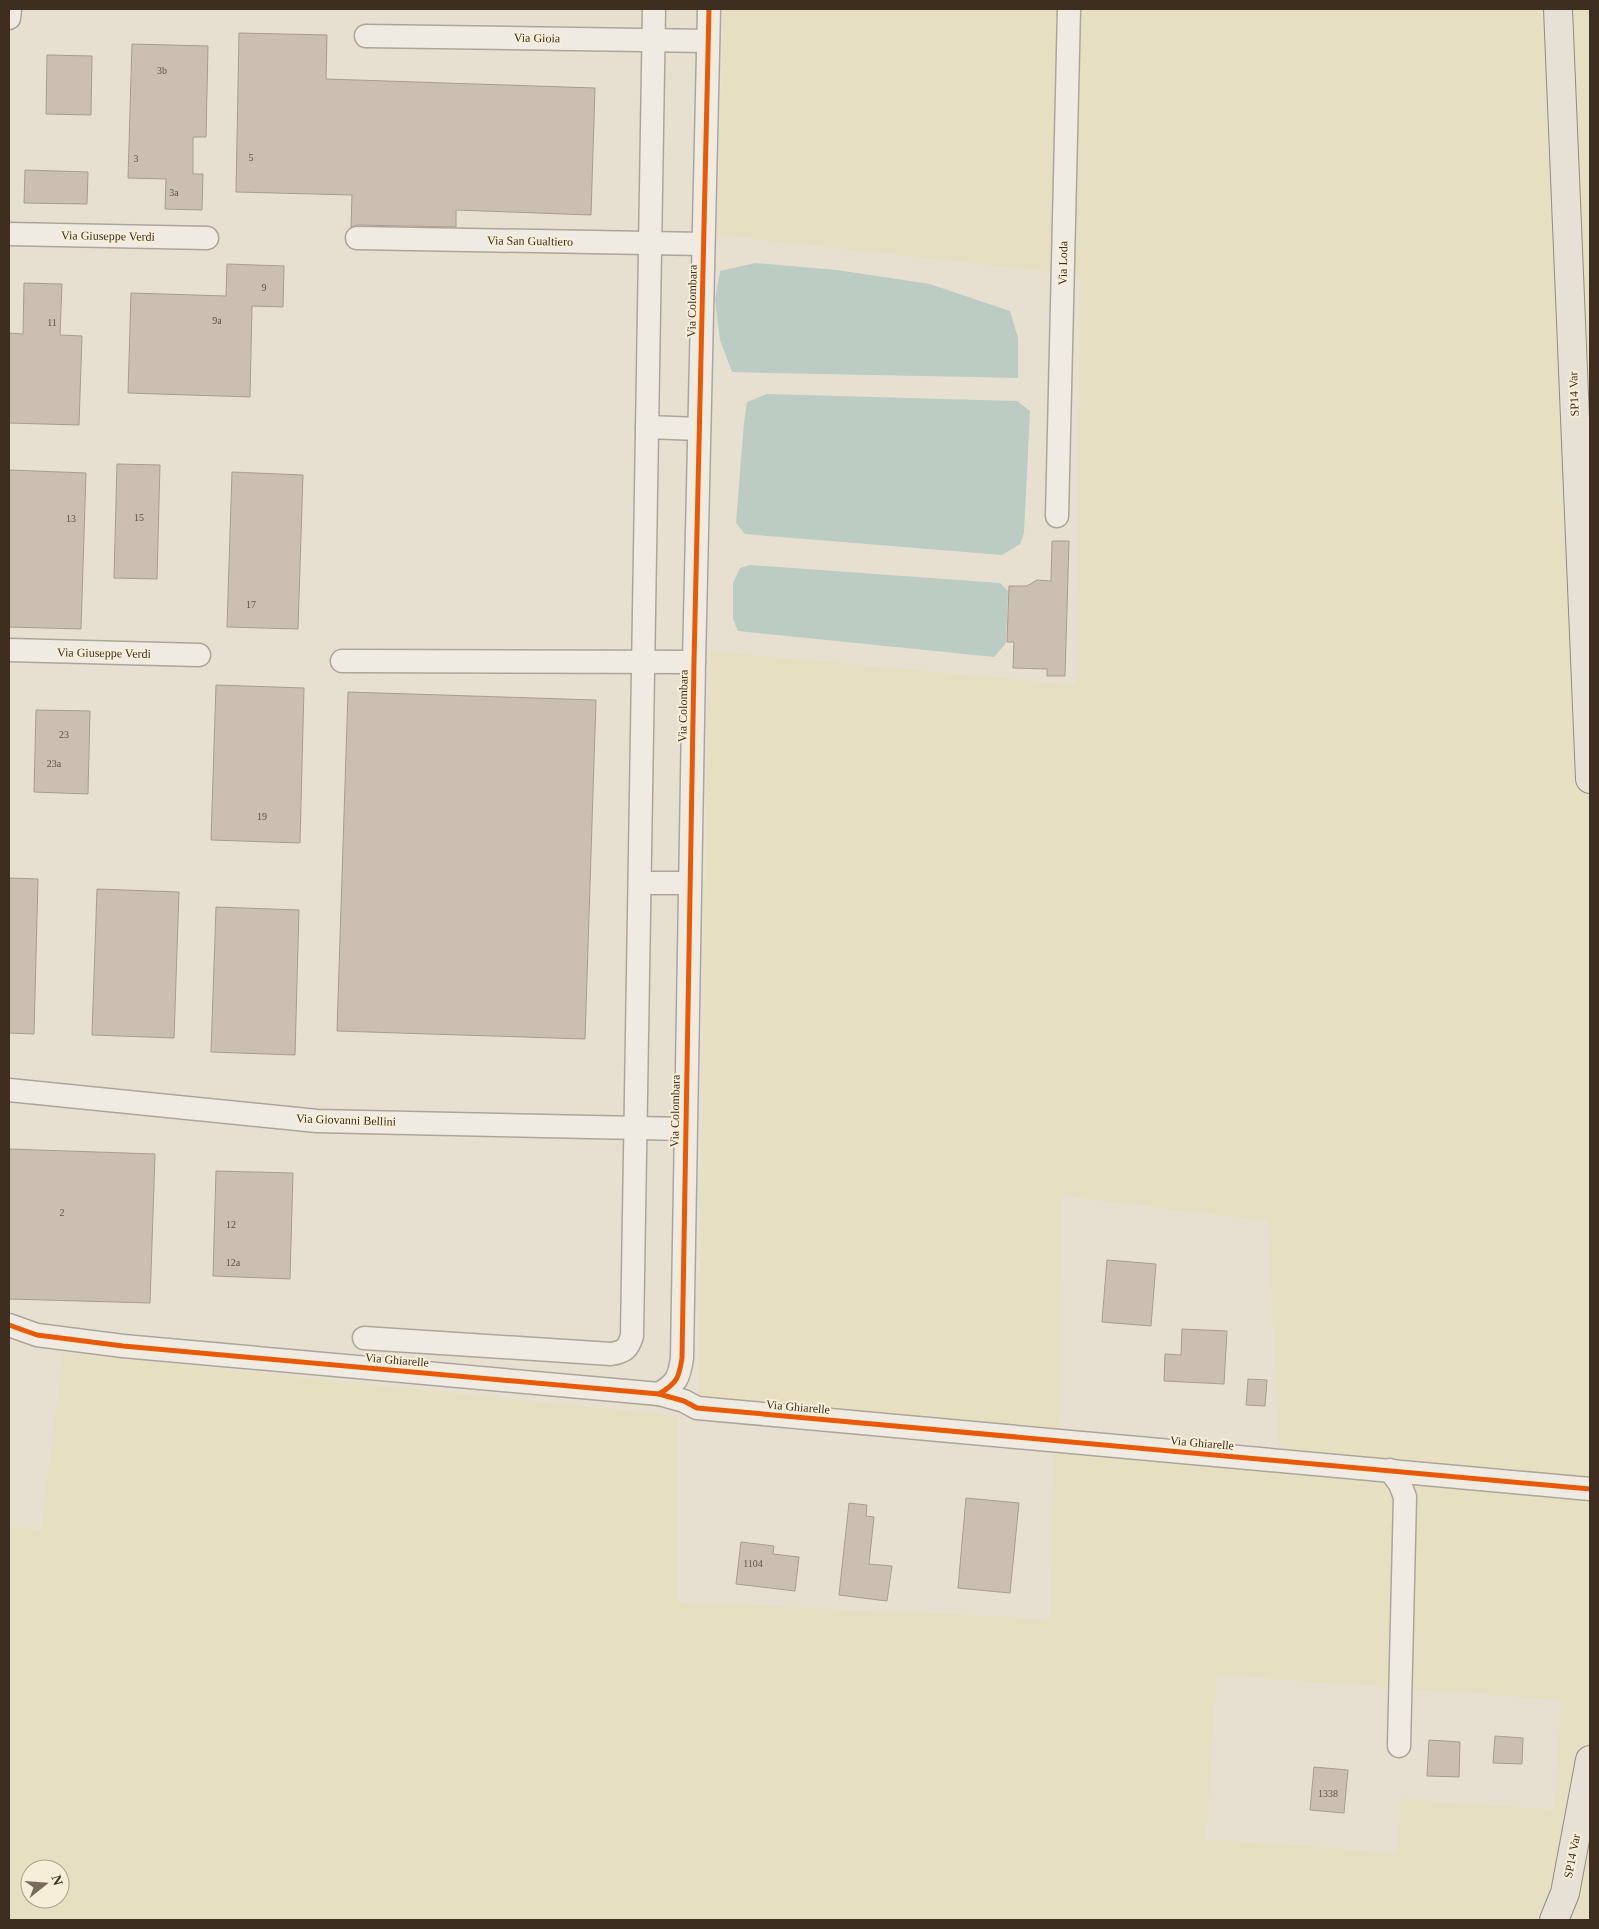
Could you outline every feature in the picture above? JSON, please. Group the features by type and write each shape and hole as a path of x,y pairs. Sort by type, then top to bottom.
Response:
{"main road":[{"name":"SP14 Var","path":"1558,9 1590,779"},
{"name":"SP14 Var","path":"1554,1920 1565,1893 1590,1760"}],"street":[{"path":"9,18 10,9"},
{"path":"364,1338 611,1354 622,1352 629,1346 632,1336 654,9"},
{"name":"Via Colombara","path":"659,1394 669,1388 679,1377 682,1358 689,883 710,9"},
{"name":"Via Loda","path":"1057,516 1069,9"},
{"name":"Via Gioia","path":"366,36 708,41"},
{"name":"Via Giuseppe Verdi","path":"9,234 207,238"},
{"name":"Via San Gualtiero","path":"357,238 703,244"},
{"path":"647,427 699,429"},
{"name":"Via Giuseppe Verdi","path":"9,650 199,655"},
{"path":"342,661 694,662"},
{"path":"640,883 689,883"},
{"name":"Via Giovanni Bellini","path":"9,1090 317,1121 685,1129"},
{"name":"Via Ghiarelle","path":"9,1325 37,1334 123,1346 659,1394 697,1408 1590,1489"},
{"path":"521,1382 523,1348"},
{"path":"1390,1470 1400,1484 1405,1497 1399,1746"}],"shaded area":[{"path":"723,9 1590,9 1590,1920 9,1920 9,1527 41,1530 63,1353 679,1416 677,1602 1050,1619 1054,1446 698,1399 708,651 1076,685 1080,275 717,235","holes":["1062,1196 1268,1221 1279,1449 1059,1428","1217,1675 1561,1700 1554,1810 1401,1799 1397,1853 1206,1839"]},
{"path":"755,263 837,270 930,284 1010,311 1018,338 1018,378 732,372 720,340 715,299 720,271"},
{"path":"767,394 1017,401 1030,411 1024,533 1020,544 1002,555 745,534 736,523 747,402"},
{"path":"750,565 1000,583 1008,591 1006,643 994,657 738,631 733,619 733,583 740,568"}],"building":[{"path":"239,33 327,35 326,79 595,88 591,215 456,210 456,227 357,225 351,227 352,195 236,192"},
{"path":"132,44 208,46 206,137 193,137 193,174 203,174 202,210 165,209 166,179 128,178"},
{"path":"47,55 92,56 91,115 46,114"},
{"path":"25,170 88,172 87,204 24,203"},
{"path":"227,264 284,266 283,307 252,306 250,397 128,393 131,293 226,296"},
{"path":"24,283 62,284 60,335 82,336 79,425 9,423 9,333 23,334"},
{"path":"117,464 160,465 157,579 114,578"},
{"path":"9,470 86,473 81,629 9,627"},
{"path":"232,472 303,475 298,629 227,627"},
{"path":"1052,541 1069,541 1065,676 1047,676 1047,669 1013,668 1014,642 1007,642 1009,586 1027,586 1037,580 1051,581"},
{"path":"216,685 304,688 300,843 211,840"},
{"path":"348,692 596,700 585,1039 337,1031"},
{"path":"36,710 90,711 88,794 34,792"},
{"path":"9,878 38,879 34,1034 9,1033"},
{"path":"97,889 179,892 174,1038 92,1035"},
{"path":"216,907 299,910 295,1055 211,1052"},
{"path":"9,1149 155,1154 150,1303 9,1299"},
{"path":"216,1171 293,1173 290,1279 213,1276"},
{"path":"1107,1260 1156,1264 1151,1326 1102,1322"},
{"path":"1182,1329 1227,1331 1224,1384 1164,1381 1165,1354 1181,1355"},
{"path":"1248,1379 1267,1380 1265,1406 1246,1405"},
{"path":"966,1498 1019,1503 1010,1593 958,1588"},
{"path":"849,1503 867,1505 866,1516 874,1517 869,1564 892,1566 887,1601 839,1595"},
{"path":"741,1542 774,1546 773,1554 799,1557 795,1591 736,1584"},
{"path":"1495,1736 1523,1738 1522,1764 1493,1763"},
{"path":"1429,1740 1460,1742 1459,1777 1427,1776"},
{"path":"1314,1767 1348,1770 1344,1813 1310,1810"}],"cycle path":[{"path":"659,1394 670,1387 676,1379 680,1371 682,1358 694,662 709,9"},
{"path":"9,1325 37,1335 123,1346 659,1394 684,1401 697,1408 1590,1489"}]}
